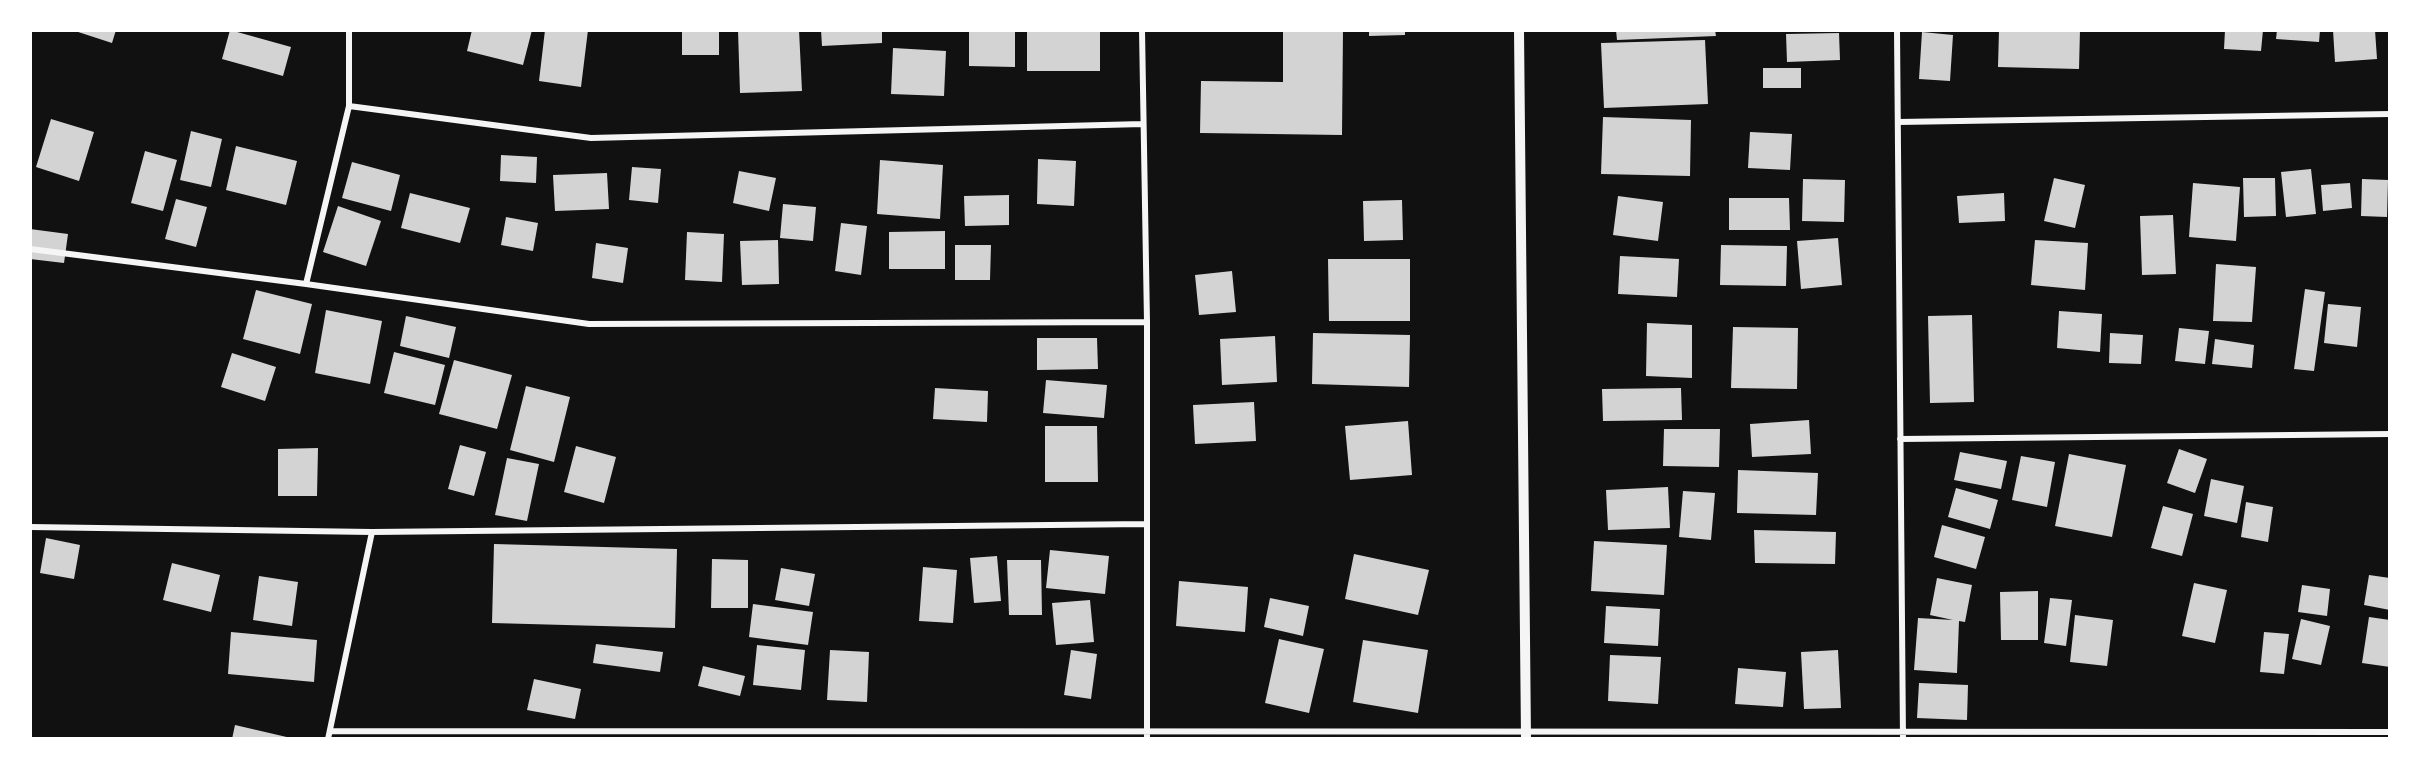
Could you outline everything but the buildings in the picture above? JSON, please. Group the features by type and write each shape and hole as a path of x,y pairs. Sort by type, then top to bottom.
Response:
{"street":[{"path":"306,284 350,106 349,30"},
{"path":"1142,30 1147,321 1147,739"},
{"path":"1519,30 1526,735"},
{"path":"1897,30 1903,736"},
{"path":"350,106 591,138 1143,124"},
{"path":"1898,122 2390,114"},
{"path":"30,249 306,284 589,324 1147,321"},
{"path":"1900,439 2390,434"},
{"path":"30,527 372,532 1147,524"},
{"path":"328,739 372,532"},
{"path":"330,731 1147,731 1903,736 2390,732"},
{"path":"731,739 732,731"}]}
